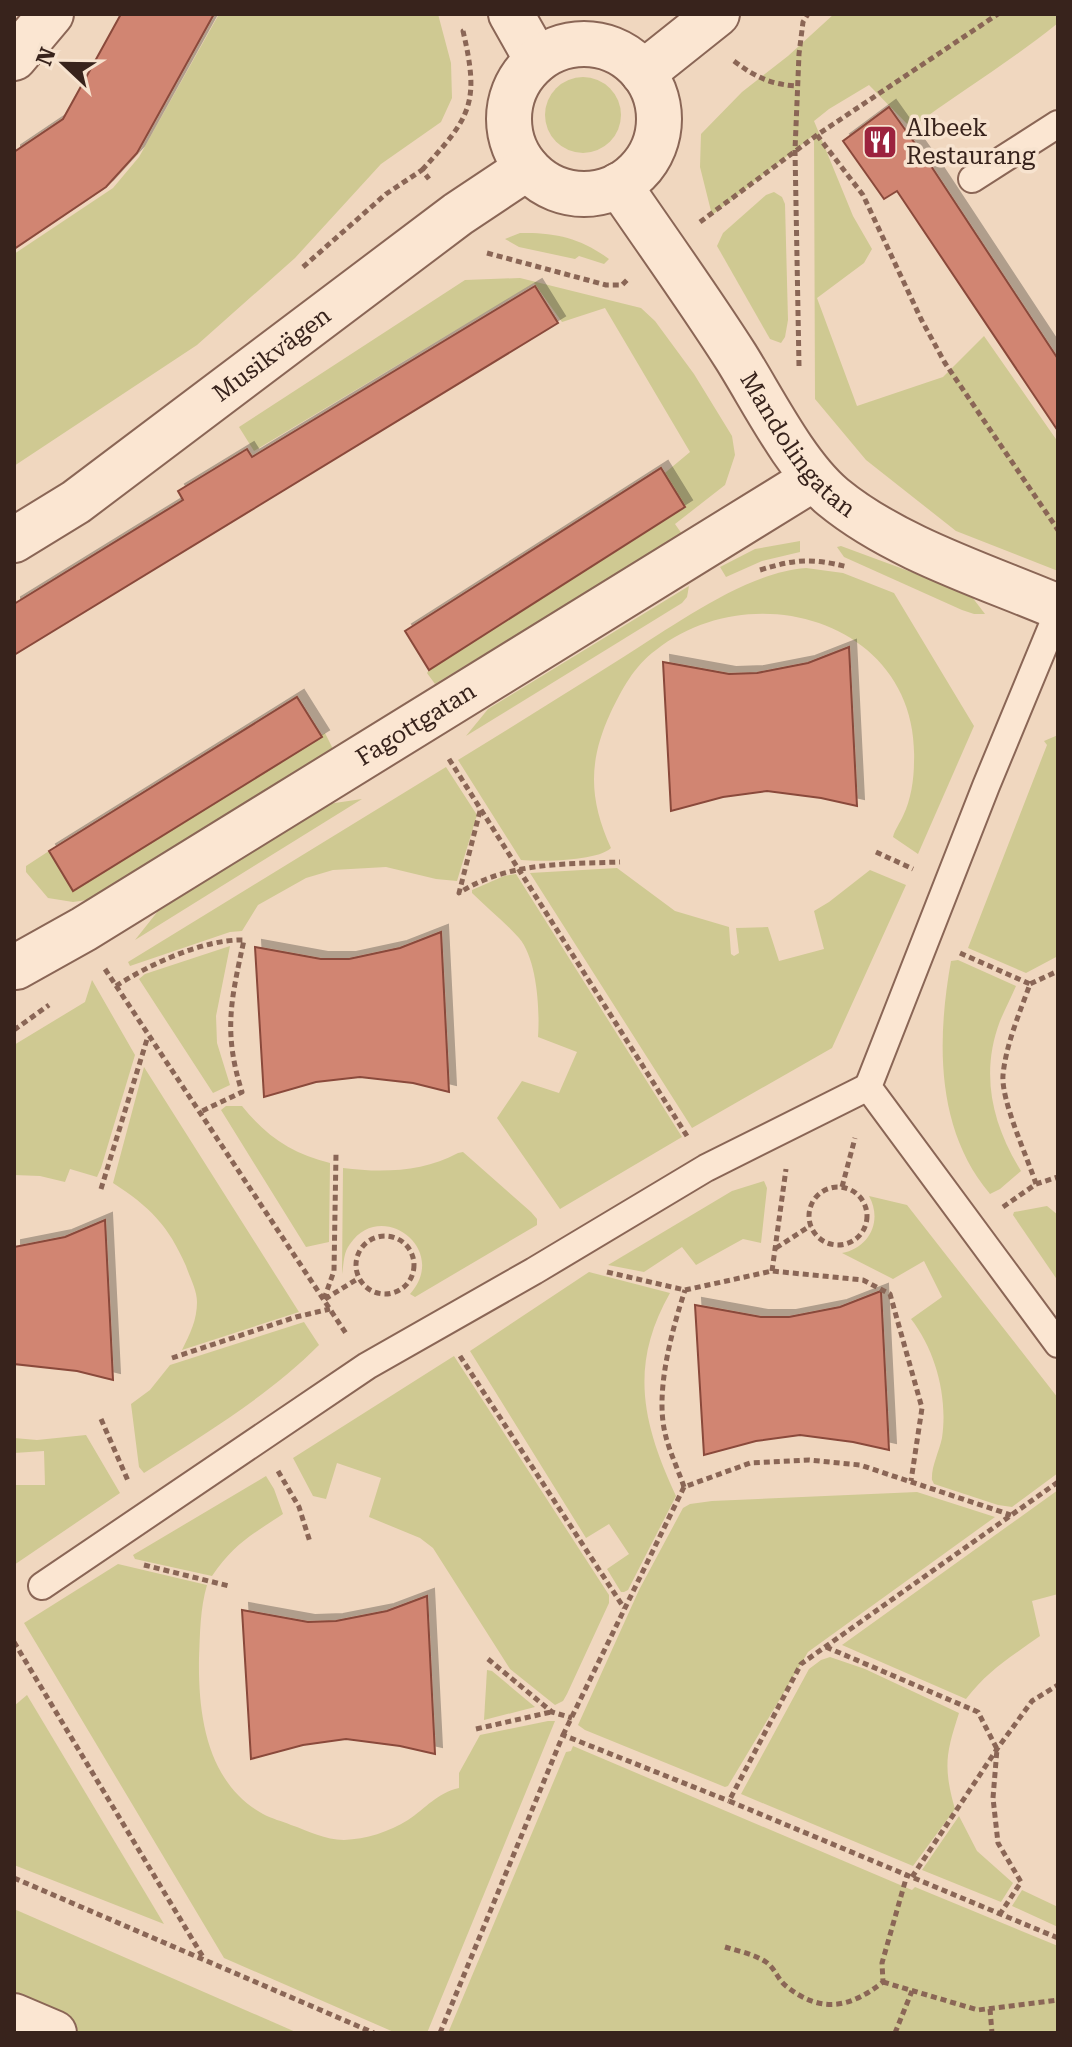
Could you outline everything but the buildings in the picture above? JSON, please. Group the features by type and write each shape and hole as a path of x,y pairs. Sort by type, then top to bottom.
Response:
{"street":[{"path":"14,58 51,14"},
{"path":"643,73 717,14"},
{"path":"492,20 537,60"},
{"path":"584,44 617,52 643,73 653,89 657,107 657,135 646,160 634,175 619,185 592,194 549,186 527,168 511,138 510,103 516,87 537,60 551,52 584,44"},
{"name":"Musikvägen","path":"14,540 76,502 458,214 527,168"},
{"name":"Mandolingatan","path":"619,185 733,353 813,479 867,521 1058,609"},
{"name":"Fagottgatan","path":"16,967 84,929 813,479"}],"lane":[{"path":"972,179 1058,124"},
{"path":"42,1586 367,1366 706,1168 868,1087 1058,609"},
{"path":"868,1087 1058,1344"}],"path":[{"path":"801,375 798,362 795,150 799,54 803,22 808,14"},
{"path":"795,150 998,14"},
{"path":"422,170 451,138 467,113 473,89 471,63 463,31 492,20"},
{"path":"817,135 863,195 945,363 1058,530"},
{"path":"425,717 706,1168"},
{"path":"481,810 459,893 475,882 502,872 620,862"},
{"path":"84,929 116,986 367,1366"},
{"path":"927,938 1030,984"},
{"path":"116,986 145,967 226,940 244,940 230,1000 229,1029 242,1092 200,1112"},
{"path":"1058,971 1030,984 1014,1027 1003,1077 1010,1111 1036,1184 1058,1177"},
{"path":"101,1189 148,1035"},
{"path":"772,1271 793,1124"},
{"path":"324,1300 334,1271 336,1154"},
{"path":"846,1188 865,1203 867,1216 864,1228 858,1238 846,1244 834,1245 822,1240 810,1226 810,1207 817,1196 827,1189 846,1188"},
{"path":"775,1249 810,1226"},
{"path":"392,1237 403,1242 411,1252 414,1265 411,1277 399,1291 386,1294 374,1292 359,1278 357,1256 363,1245 373,1238 392,1237"},
{"path":"553,1260 685,1290 772,1271 863,1280 890,1294 922,1408 911,1481"},
{"path":"324,1300 359,1278"},
{"path":"684,1487 664,1431 664,1396 669,1339 685,1290"},
{"path":"172,1358 296,1317 330,1309"},
{"path":"440,1325 624,1608"},
{"path":"101,1419 144,1517"},
{"path":"259,1439 299,1507 310,1542"},
{"path":"440,2033 563,1735 684,1487 750,1463 809,1460 860,1465 1012,1515"},
{"path":"729,1801 801,1664 1058,1482"},
{"path":"93,1552 229,1586"},
{"path":"14,1642 204,1959"},
{"path":"826,1647 978,1712 997,1749 993,1798 998,1843 1021,1882 1000,1914"},
{"path":"488,1659 552,1712 572,1718"},
{"path":"883,1982 882,1963 909,1876 1032,1701 1058,1685"},
{"path":"476,1729 552,1712"},
{"path":"563,1735 1058,1938"},
{"path":"14,1878 374,2033"},
{"path":"725,1947 769,1963 783,1984 816,2003 850,2003 883,1982"},
{"path":"883,1982 968,2008 990,2009 1058,2000"},
{"path":"895,2033 912,1991"},
{"path":"990,2009 992,2033"}],"shaded area":[{"path":"219,14 438,14 451,63 452,98 441,122 381,164 295,258 197,345 14,466 14,254 113,188 139,157"},
{"path":"834,14 1058,14 1058,23 1040,37 911,128 869,85 814,121 853,216 872,249 864,263 817,298 857,406 943,377 984,336 1058,442 1058,571 956,531 866,460 815,399 814,135 712,215 700,167 701,134 742,92"},
{"path":"583,77 598,80 610,88 618,100 621,115 618,130 610,142 598,150 583,153 568,150 556,142 548,130 545,115 548,100 556,88 568,80"},
{"path":"774,192 782,197 785,204 788,320 781,343 770,339 717,246 723,233 766,195"},
{"path":"520,233 567,238 609,259 604,264 579,256 575,259 519,247 505,239"},
{"path":"520,278 641,308 655,321 694,374 732,436 735,455 725,485 675,524 682,534 435,684 427,673 429,670 690,452 605,308 562,322 534,283 254,451 239,427 465,280"},
{"path":"800,541 800,552 762,561 726,577 720,567 755,549"},
{"path":"837,547 960,590 972,597 985,614 962,610 844,557"},
{"path":"806,568 843,573 894,593 974,726 918,854 893,837 908,803 914,762 909,714 890,675 861,645 824,625 782,615 738,615 695,627 656,650 635,671 619,696 598,748 594,781 598,814 611,848 582,858 521,860 458,760 712,602 760,579"},
{"path":"689,586 682,603 466,736 488,709"},
{"path":"325,733 333,749 87,900 73,902 48,898 26,872 26,866 49,851 74,891"},
{"path":"1058,735 1058,956 1026,973 968,948 1047,745 1044,741"},
{"path":"446,767 477,815 457,881 386,867 333,870 306,878 258,905 242,931 230,932 130,966 128,962"},
{"path":"362,799 135,940 158,911 328,804"},
{"path":"617,868 675,911 729,927 731,954 734,956 739,953 736,928 768,927 779,961 824,949 814,911 870,870 906,885 832,1048 692,1128 530,873"},
{"path":"516,874 682,1137 560,1209 497,1118 522,1081 559,1093 577,1052 538,1037 536,985 525,947 514,932 472,893 472,890 504,876"},
{"path":"230,946 216,1016 217,1043 230,1085 213,1093 139,979 145,974"},
{"path":"958,960 1016,986 994,1041 990,1079 996,1117 1021,1171 990,1194 972,1169 959,1141 945,1082 943,1021 946,991 951,961"},
{"path":"92,980 135,1055 101,1168 97,1177 70,1169 65,1182 40,1176 14,1175 14,1045 85,1002"},
{"path":"144,1067 299,1312 182,1350 194,1321 197,1302 186,1266 157,1218 113,1183"},
{"path":"226,1106 242,1106 281,1142 304,1155 330,1163 329,1242 306,1247 221,1110"},
{"path":"463,1152 531,1212 537,1219 537,1225 415,1297 410,1294 420,1277 422,1261 417,1246 407,1235 393,1228 378,1226 363,1231 348,1247 342,1274 343,1168 402,1170 431,1164"},
{"path":"764,1181 767,1188 761,1243 743,1239 696,1265 682,1247 644,1272 608,1265 732,1191"},
{"path":"869,1196 907,1205 1058,1398 1058,1473 1012,1507 934,1484 932,1480 942,1438 941,1391 927,1345 911,1319 942,1297 924,1261 893,1279 842,1253 860,1246 871,1232 874,1215"},
{"path":"1047,1206 1058,1215 1058,1281 1013,1215 1014,1212"},
{"path":"589,1272 670,1293 649,1345 645,1394 655,1444 676,1496 628,1590 624,1592 621,1592 607,1569 629,1554 609,1524 586,1538 470,1351"},
{"path":"304,1322 319,1345 299,1364 235,1414 144,1473 139,1467 131,1404 150,1390 170,1365"},
{"path":"454,1356 609,1595 609,1603 567,1694 563,1701 555,1705 510,1669 433,1548 420,1538 369,1517 381,1478 337,1463 326,1499 313,1496 293,1458"},
{"path":"86,1435 120,1493 14,1565 14,1485 45,1485 44,1451 14,1453 14,1438 37,1440"},
{"path":"266,1476 283,1514 252,1534 212,1576 135,1559 133,1555"},
{"path":"1058,1490 1058,1594 1032,1601 1040,1636 991,1672 966,1699 842,1645"},
{"path":"917,1492 995,1517 808,1652 728,1786 578,1725 639,1590 683,1508 712,1501"},
{"path":"118,1564 207,1585 201,1621 199,1680 204,1725 218,1766 229,1785 244,1801 263,1814 317,1835 337,1840 352,1839 393,1828 438,1797 459,1788 459,1773 480,1735 555,1721 427,2033 396,2033 224,1958 24,1623"},
{"path":"830,1657 865,1669 959,1713 948,1760 955,1809 913,1866 741,1794 809,1669"},
{"path":"487,1670 492,1671 535,1707 484,1720"},
{"path":"27,1695 164,1924 14,1865 14,1706"},
{"path":"573,1746 912,1890 915,1887 1058,1946 1058,2033 448,2033 566,1752 571,1751"},
{"path":"959,1816 977,1851 1013,1883 1001,1902 922,1870"},
{"path":"1022,1890 1058,1907 1058,1927 1012,1906"},
{"path":"14,1909 298,2033 14,2033"}],"place":[{"name":"Albeek Restaurang","path":"880,142"}]}
